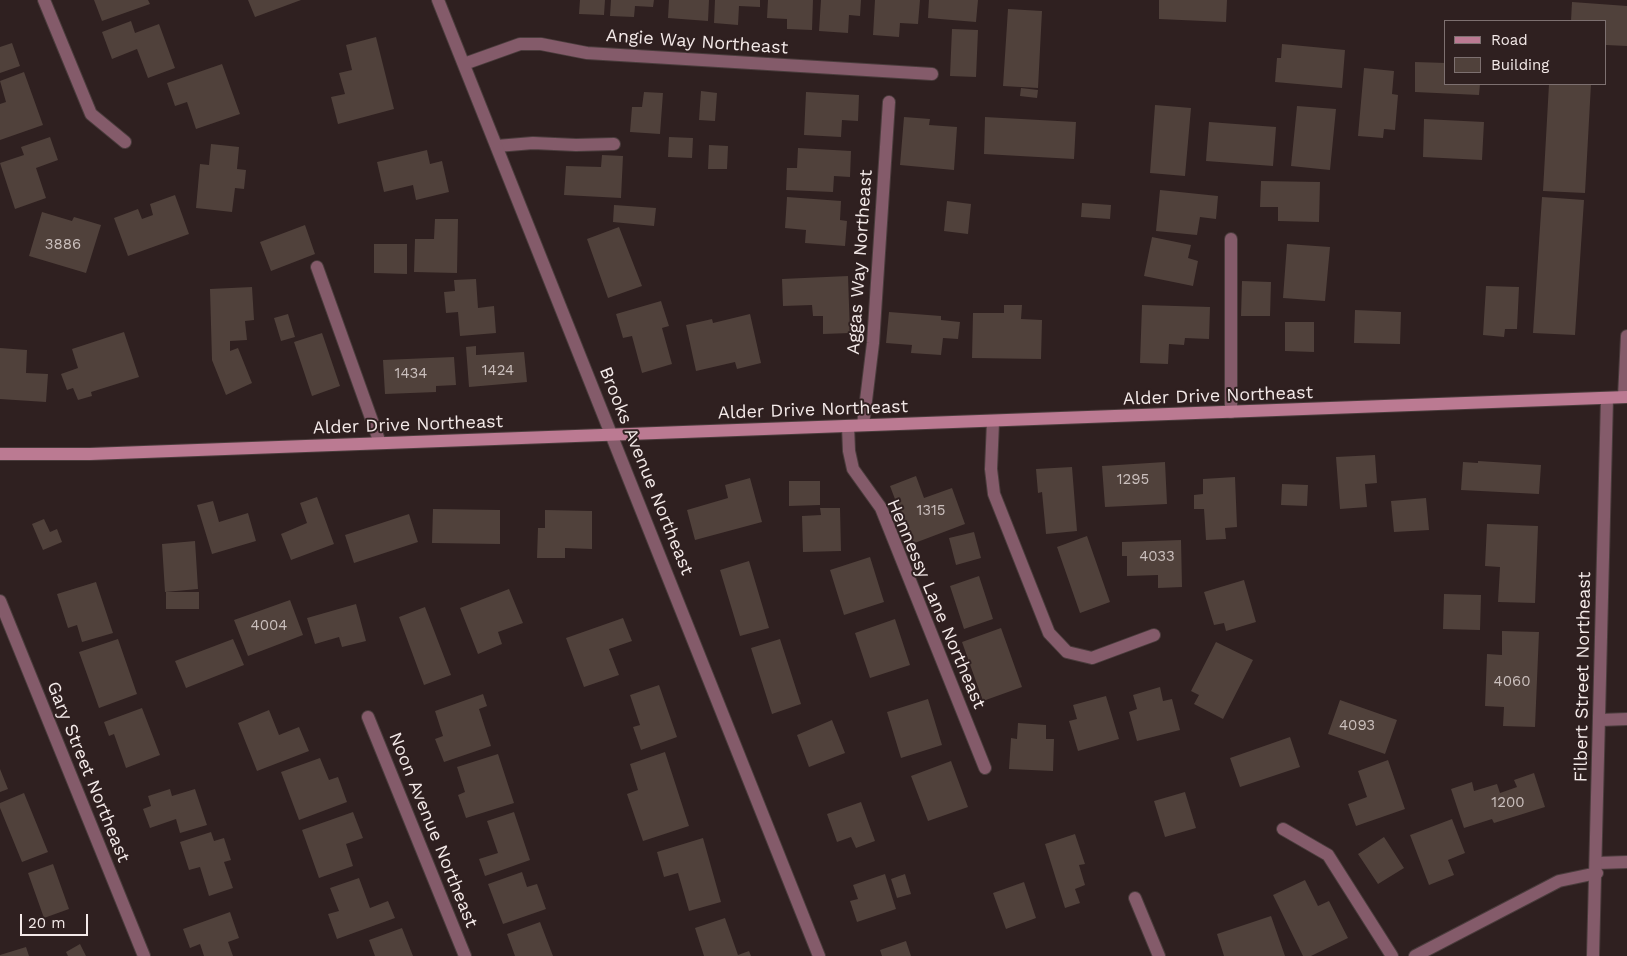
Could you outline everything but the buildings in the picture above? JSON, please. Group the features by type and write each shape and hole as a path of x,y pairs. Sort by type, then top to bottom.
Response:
{"street":[{"path":"44,0 91,114 125,142"},
{"name":"Brooks Avenue Northeast","path":"438,0 613,435 819,956"},
{"name":"Angie Way Northeast","path":"464,64 520,44 541,44 587,53 932,74"},
{"name":"Aggas Way Northeast","path":"863,426 873,343 889,102"},
{"path":"497,146 533,143 614,144"},
{"path":"1231,238 1231,412"},
{"path":"317,267 380,443"},
{"path":"1625,397 1627,336"},
{"name":"Alder Drive Northeast","path":"0,454 90,454 993,422 1625,397"},
{"name":"Filbert Street Northeast","path":"1593,956 1597,868 1607,398"},
{"path":"993,422 991,469 994,494 1049,633 1067,652 1092,658 1154,635"},
{"name":"Hennessy Lane Northeast","path":"848,426 849,451 853,469 881,508 985,768"},
{"name":"Gary Street Northeast","path":"0,601 144,956"},
{"name":"Noon Avenue Northeast","path":"368,717 464,956"},
{"path":"1600,720 1627,719"},
{"path":"1282,829 1328,855 1392,956"},
{"path":"1415,956 1559,881 1597,868 1627,862"},
{"path":"1135,898 1159,956"}]}
